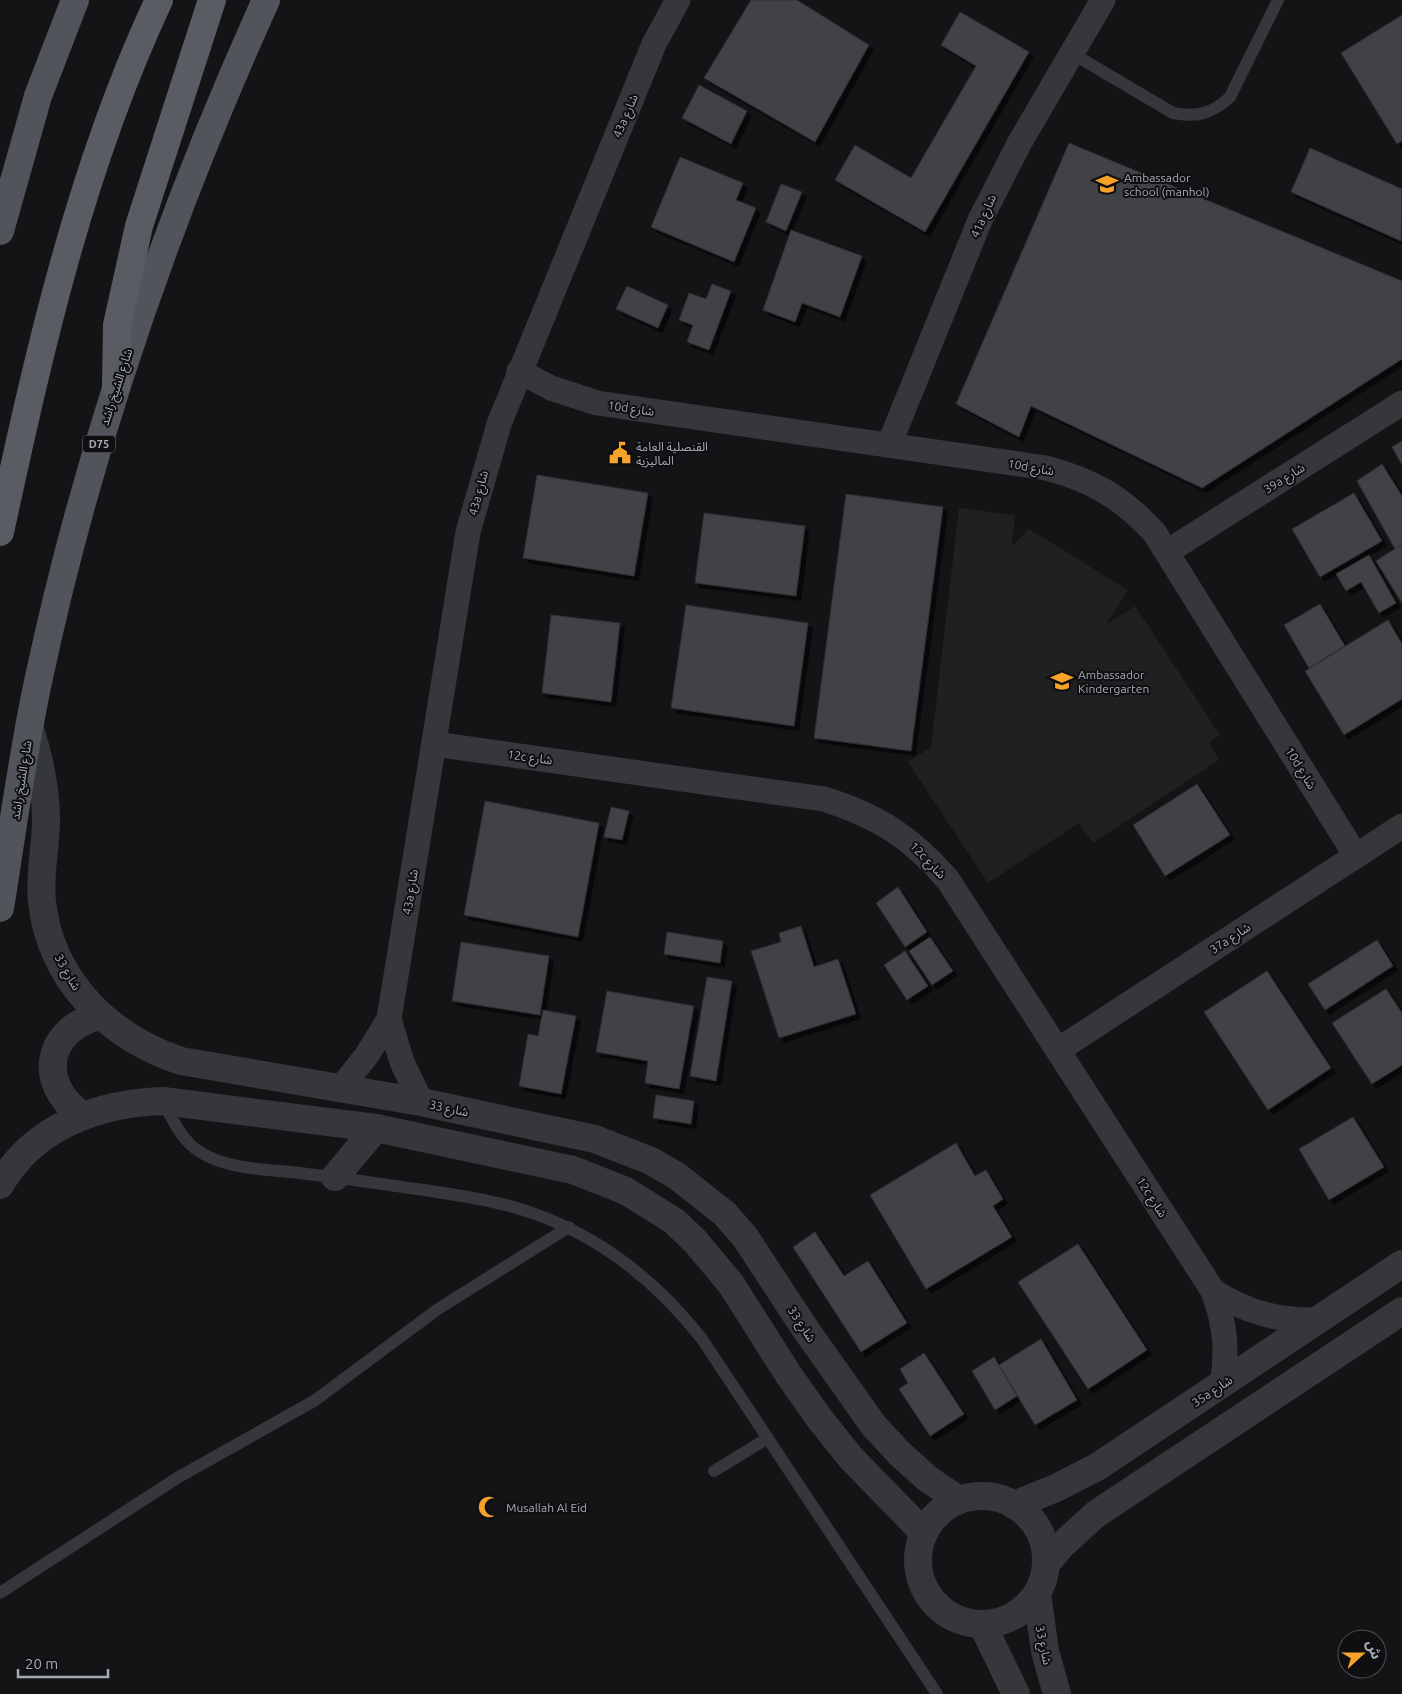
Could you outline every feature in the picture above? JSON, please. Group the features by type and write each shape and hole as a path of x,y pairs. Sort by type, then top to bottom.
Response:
{"highway":[{"path":"0,532 66,256 111,114 159,0"},
{"path":"116,386 117,325 139,226 212,0"}],"main road":[{"path":"0,231 38,96 74,0"},
{"name":"شارع الشيخ راشد","path":"0,908 29,726 62,577 116,386 188,181 266,0"}],"street":[{"name":"43a شارع","path":"340,1089 366,1055 389,1019 468,532 499,424 654,44 678,0"},
{"name":"41a شارع","path":"888,445 980,220 1020,142 1103,0"},
{"name":"10d شارع","path":"519,371 550,388 597,403 1046,468 1070,474 1094,484 1130,508 1154,532 1356,856"},
{"name":"39a شارع","path":"1167,552 1402,404"},
{"name":"شارع 33","path":"29,726 39,757 44,788 46,820 41,877 42,903 48,928 56,953 68,975 82,996 100,1016 143,1046 181,1061 421,1102 594,1139 651,1161 684,1180 725,1214 745,1237 806,1330 874,1426 907,1460 959,1500"},
{"name":"12c شارع","path":"434,744 824,799 853,808 880,820 911,842 928,857 948,880 1213,1291 1223,1321 1225,1337 1226,1352 1222,1384"},
{"name":"37a شارع","path":"1058,1050 1402,826"},
{"path":"82,1114 71,1107 62,1097 53,1072 53,1058 65,1034 75,1025 100,1016"},
{"name":"43a شارع","path":"389,1019 402,1062 421,1102"},
{"path":"0,1185 18,1161 37,1143 82,1114 135,1102 163,1101 376,1128 573,1170 626,1191 674,1222 714,1261 819,1418 880,1489 924,1533"},
{"path":"335,1177 376,1128"},
{"name":"35a شارع","path":"1014,1505 1056,1488 1097,1467 1402,1264"},
{"name":"12c شارع","path":"1213,1291 1237,1305 1263,1315 1281,1319 1317,1320"},
{"path":"1046,1564 1073,1535 1102,1510 1402,1311"},
{"path":"972,1496 987,1496 1001,1499 1014,1505 1035,1524 1046,1550 1043,1580 1036,1594 1026,1607 1013,1616 998,1622 982,1624 966,1622 952,1616 928,1594 922,1580 919,1564 920,1548 924,1533 933,1519 945,1508 959,1500 972,1496"},
{"name":"شارع 33","path":"1036,1594 1045,1651 1058,1694"},
{"path":"982,1624 1016,1694"}],"lane":[{"path":"1072,54 1173,113 1188,116 1204,114 1219,108 1230,97 1278,0"},
{"path":"163,1101 181,1134 200,1152 211,1158 236,1165 335,1177 506,1205 569,1227 606,1248 633,1267 681,1313 702,1339 937,1694"},
{"path":"0,1593 177,1478 314,1401 438,1309 569,1227"},
{"path":"714,1471 768,1438"}],"shaded area":[{"name":"Ambassador Kindergarten","path":"959,508 1015,515 1012,546 1029,529 1128,590 1106,625 1135,606 1220,735 1209,743 1219,760 1093,843 1079,823 988,883 908,762 931,747"}],"building":[{"path":"751,0 797,0 869,45 815,142 704,78"},
{"path":"960,12 1029,52 925,232 835,180 855,145 911,178 976,66 941,45"},
{"path":"1402,15 1402,141 1397,144 1341,53"},
{"path":"699,85 747,111 731,144 682,118"},
{"path":"1069,143 1402,281 1402,359 1202,488 1031,406 1019,437 956,404"},
{"path":"1310,148 1402,189 1401,241 1291,192"},
{"path":"680,157 743,183 736,200 756,208 734,262 651,227"},
{"path":"781,184 802,192 786,231 766,222"},
{"path":"791,230 862,256 840,317 802,303 795,322 763,310"},
{"path":"712,284 731,291 709,350 687,342 693,325 679,320 689,293 706,299"},
{"path":"627,286 668,305 658,328 616,309"},
{"path":"1402,441 1402,465 1392,447"},
{"path":"1382,464 1402,496 1402,544 1395,549 1357,481"},
{"path":"537,475 648,493 634,576 523,558"},
{"path":"1354,493 1382,541 1320,577 1292,529"},
{"path":"846,494 943,507 911,751 814,738"},
{"path":"704,513 805,526 796,596 695,583"},
{"path":"1402,544 1402,603 1376,561"},
{"path":"1369,555 1396,603 1379,613 1361,582 1346,591 1336,574"},
{"path":"1320,604 1345,646 1309,668 1284,625"},
{"path":"686,605 808,623 794,726 671,708"},
{"path":"551,615 620,623 611,702 542,693"},
{"path":"1388,620 1402,644 1402,699 1344,735 1305,671"},
{"path":"1197,784 1230,835 1165,876 1133,825"},
{"path":"485,801 599,823 578,937 464,915"},
{"path":"611,807 629,811 622,840 604,837"},
{"path":"898,887 927,932 905,947 876,903"},
{"path":"801,926 814,967 838,959 856,1014 779,1038 751,951 781,942 779,933"},
{"path":"667,932 723,941 720,963 664,954"},
{"path":"930,937 953,971 932,985 909,951"},
{"path":"1377,940 1393,966 1325,1010 1308,984"},
{"path":"461,942 549,956 540,1015 452,1001"},
{"path":"905,951 928,986 907,1000 884,965"},
{"path":"1267,971 1331,1068 1268,1110 1204,1012"},
{"path":"707,977 732,981 716,1081 690,1076"},
{"path":"1386,989 1402,1013 1402,1065 1372,1084 1332,1023"},
{"path":"607,991 694,1006 679,1089 645,1083 648,1061 596,1052"},
{"path":"543,1010 576,1016 561,1094 519,1086 528,1034 538,1036"},
{"path":"656,1095 694,1101 691,1124 653,1118"},
{"path":"1353,1117 1384,1167 1329,1200 1299,1149"},
{"path":"956,1143 975,1176 986,1170 1003,1199 993,1206 1012,1237 926,1289 870,1195"},
{"path":"815,1232 844,1276 868,1261 907,1323 861,1352 793,1247"},
{"path":"1078,1244 1147,1350 1088,1389 1018,1282"},
{"path":"1041,1339 1077,1400 1035,1425 999,1365"},
{"path":"924,1353 964,1414 930,1436 899,1389 908,1383 900,1369"},
{"path":"994,1357 1017,1396 995,1410 972,1371"}],"place":[{"name":"Ambassador school (manhol)","path":"1107,184"},
{"name":"القنصلية العامة الماليزية","path":"620,453"},
{"name":"Ambassador Kindergarten","path":"1062,681"},
{"name":"Musallah Al Eid","path":"489,1507"}]}
